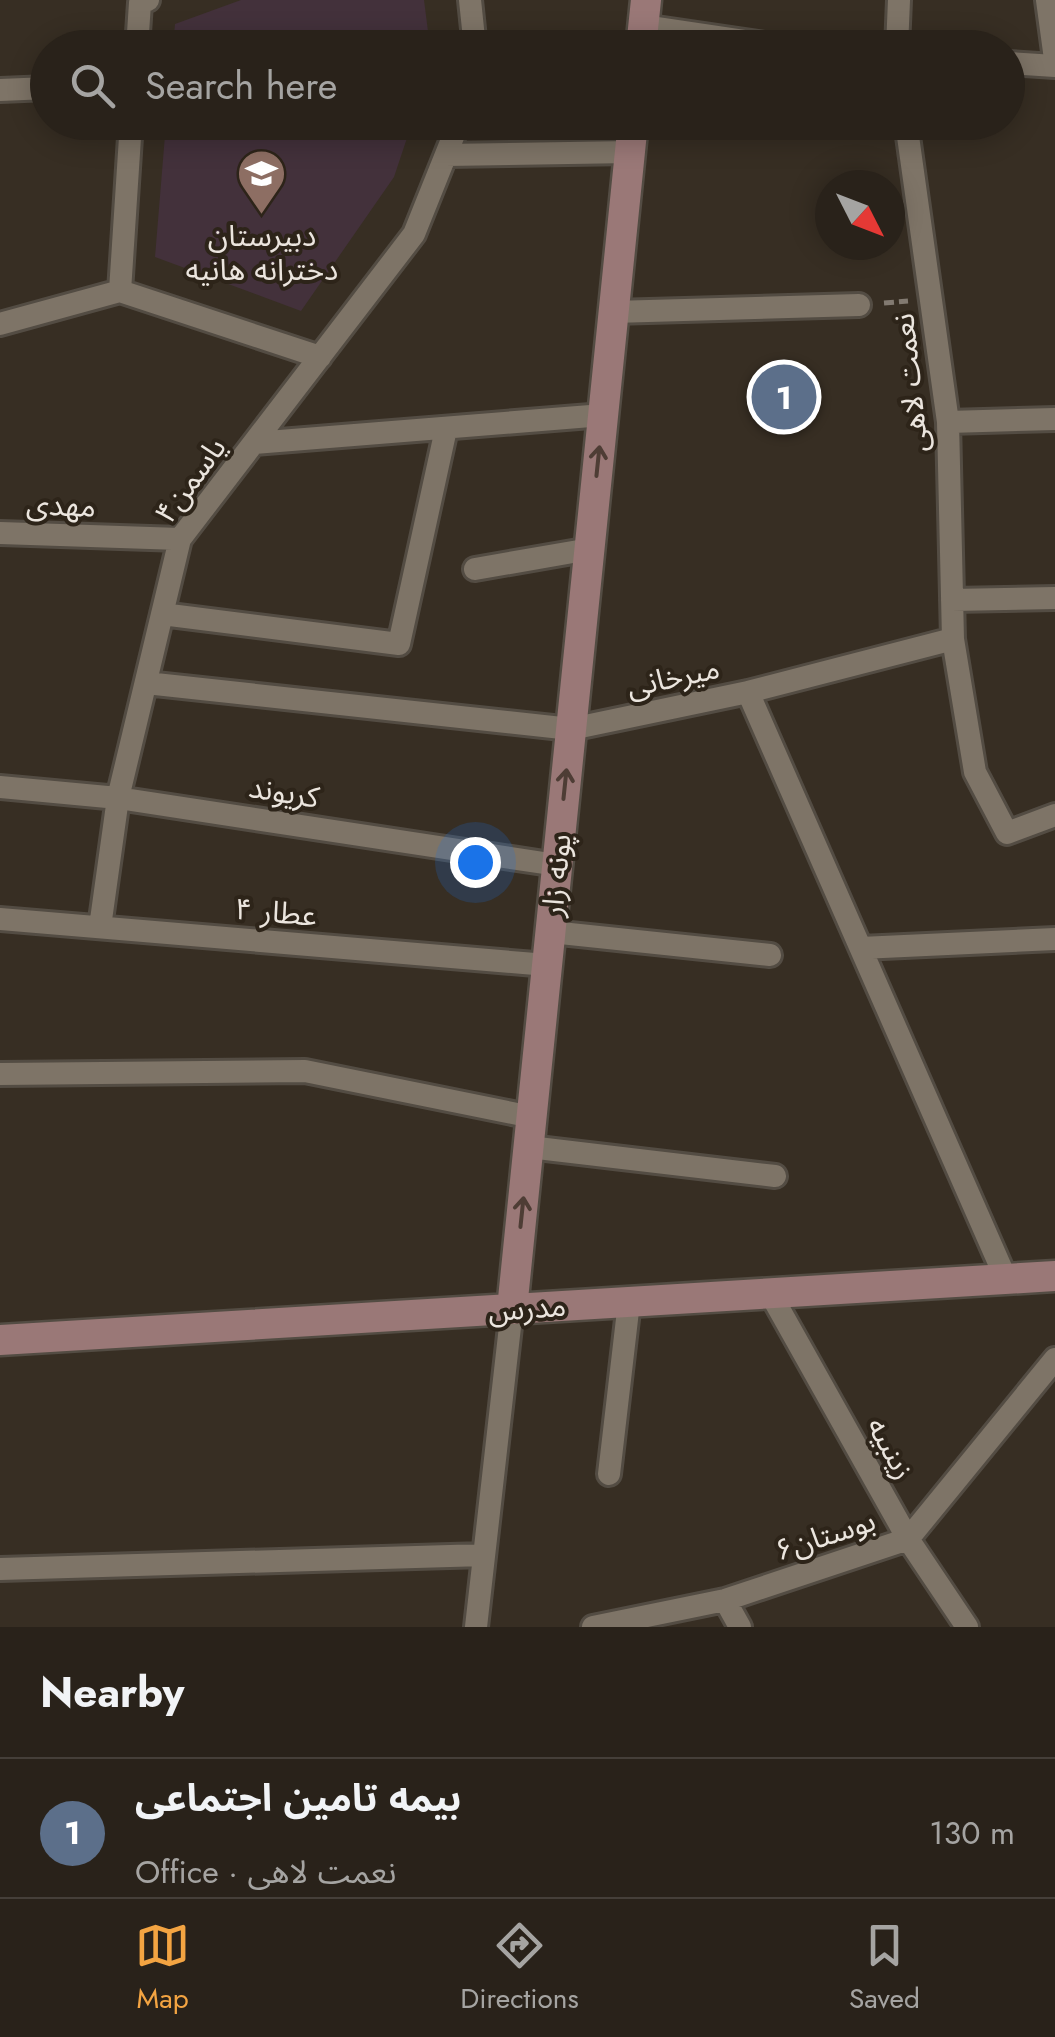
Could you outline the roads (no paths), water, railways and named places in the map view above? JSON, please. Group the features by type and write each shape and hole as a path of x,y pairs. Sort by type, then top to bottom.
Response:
{"street":[{"path":"138,30 140,4 148,0"},
{"path":"470,0 473,30"},
{"path":"898,30 899,0"},
{"path":"1025,63 1055,62 1048,0"},
{"path":"643,25 675,30"},
{"path":"0,90 30,89"},
{"path":"120,291 130,140"},
{"name":"یاسمن۴","path":"100,927 118,798 180,539 414,234 452,140"},
{"path":"446,154 598,140"},
{"name":"پونه زار","path":"476,1627 631,140"},
{"name":"نعمت لاهی","path":"909,140 948,422 954,639"},
{"path":"0,324 120,291 320,357"},
{"path":"614,312 859,305"},
{"path":"254,443 603,415"},
{"path":"948,422 1055,419"},
{"path":"162,614 398,644 446,429"},
{"name":"مهدی","path":"0,533 180,539"},
{"path":"475,570 590,548"},
{"path":"952,600 1055,598"},
{"path":"954,639 975,772 1007,833 1055,815"},
{"name":"میرخانی","path":"146,683 571,729 748,692 954,639"},
{"path":"748,692 1006,1279"},
{"name":"کریوند","path":"0,787 118,798 558,864"},
{"name":"عطار ۴","path":"0,919 547,965"},
{"path":"550,932 770,955"},
{"path":"860,948 1055,939"},
{"path":"0,1074 305,1071 530,1132 775,1176"},
{"name":"مدرس","path":"0,1340 1055,1276"},
{"name":"زینبیه","path":"770,1293 908,1539 967,1627"},
{"path":"608,1474 628,1302"},
{"name":"بوستان۶","path":"593,1627 725,1600 908,1539 1055,1360"},
{"path":"0,1570 484,1555"},
{"path":"725,1600 740,1627"}],"place":[{"name":"دبیرستان دخترانه هانیه","path":"262,216"},
{"name":"بیمه تامین اجتماعی","path":"784,397"}]}
